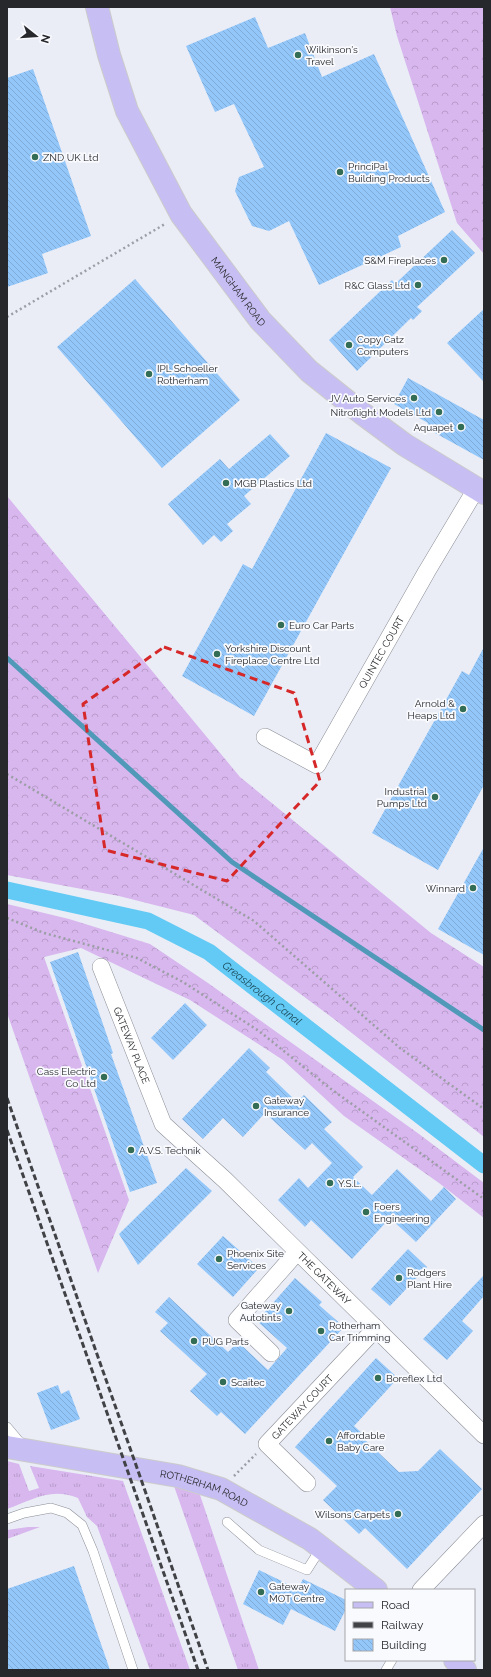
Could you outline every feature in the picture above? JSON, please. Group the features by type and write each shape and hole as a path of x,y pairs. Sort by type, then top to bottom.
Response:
{"main road":[{"name":"MANGHAM ROAD","path":"97,7 109,55 127,110 181,214 260,320 309,371 363,414 405,445 480,491"},
{"name":"ROTHERHAM ROAD","path":"17,1449 178,1476 221,1489 310,1539 375,1589"},
{"path":"456,1661 465,1670"}],"street":[{"name":"QUINTEC COURT","path":"265,737 317,765 427,571 480,491"},
{"name":"GATEWAY PLACE","path":"101,967 163,1124"},
{"name":"THE GATEWAY","path":"163,1124 225,1180 484,1435"},
{"path":"271,1353 237,1320 297,1252"},
{"name":"GATEWAY COURT","path":"306,1483 267,1444 376,1328"},
{"path":"422,1589 484,1524"}],"lane":[{"path":"7,1427 17,1449"},
{"path":"7,1519 24,1513 51,1508 67,1513 82,1525 93,1551 133,1670"},
{"path":"227,1522 259,1550 307,1570 322,1548"},
{"path":"386,1670 391,1661"}],"path":[{"path":"7,317 181,214"},
{"path":"7,774 254,921 400,1048 484,1109"},
{"path":"7,918 44,933 137,958 183,982 259,1031 331,1089 484,1199"},
{"path":"221,1489 267,1444"}],"highlighted area":[{"path":"164,647 294,693 320,781 227,881 105,850 83,704"}],"green space":[{"path":"390,7 484,7 484,254 457,223 397,36"},
{"path":"7,496 240,777 431,933 484,967 484,1137 334,1019 194,915 119,896 7,875"},
{"path":"7,904 69,919 150,944 208,983 419,1134 484,1183 484,1218 439,1183 344,1116 283,1060 190,1000 81,948 44,957 129,1200 98,1273 7,1013"},
{"path":"7,1461 19,1464 29,1491 39,1488 30,1466 123,1481 190,1670 150,1670 97,1526 87,1517 78,1498 68,1495 50,1494 7,1509"},
{"path":"174,1486 200,1495 259,1670 238,1670"},
{"path":"40,1527 7,1539 7,1530"}],"building":[{"name":"PrinciPal Building Products","path":"255,17 268,48 305,33 322,77 374,54 445,212 398,236 401,247 319,285 289,221 269,231 252,226 235,191 239,177 264,167 234,104 215,112 186,46"},
{"name":"ZND UK Ltd","path":"33,69 91,236 42,254 48,273 7,287 7,78"},
{"path":"452,230 475,253 417,307 422,311 413,320 411,318 357,371 329,340 392,280 395,284"},
{"name":"IPL Schoeller Rotherham","path":"135,279 240,400 162,468 57,347"},
{"path":"484,309 484,382 447,343"},
{"path":"408,378 484,420 484,460 426,428 428,423 394,404"},
{"path":"326,433 391,468 254,716 182,676 243,564 252,569"},
{"name":"MGB Plastics Ltd","path":"270,434 290,456 244,496 251,504 227,524 233,531 221,542 214,535 203,545 168,504 220,459 229,469"},
{"name":"Industrial Pumps Ltd","path":"484,647 484,785 438,870 372,833 462,671 469,675"},
{"name":"Winnard","path":"484,847 484,955 438,929"},
{"path":"78,952 113,1053 111,1054 157,1183 130,1192 50,962"},
{"path":"185,1003 207,1025 173,1060 151,1038"},
{"path":"249,1048 270,1068 266,1072 297,1102 304,1095 332,1122 324,1129 363,1167 353,1177 372,1195 397,1169 431,1201 444,1187 456,1199 416,1242 390,1218 352,1259 311,1220 305,1227 278,1200 299,1178 308,1188 332,1163 312,1143 305,1150 265,1113 243,1137 223,1118 203,1139 182,1119"},
{"path":"186,1168 212,1191 138,1265 119,1234"},
{"path":"223,1236 259,1268 233,1297 197,1264"},
{"name":"Rodgers Plant Hire","path":"408,1249 427,1267 390,1306 371,1289"},
{"path":"484,1275 484,1296 462,1321 473,1331 447,1360 423,1339"},
{"path":"295,1278 322,1302 319,1305 344,1327 245,1434 221,1412 217,1416 190,1391 207,1374 160,1331 168,1323 155,1312 169,1297 228,1352 238,1342 268,1370 287,1348 257,1321"},
{"name":"Wilsons Carpets","path":"376,1358 398,1378 354,1426 363,1434 361,1436 399,1472 418,1471 440,1449 482,1489 407,1569 365,1528 359,1534 323,1500 337,1486 295,1447"},
{"path":"58,1385 61,1394 69,1390 80,1419 51,1430 37,1393"},
{"path":"74,1566 110,1670 7,1670 7,1589"},
{"path":"259,1570 298,1589 303,1579 345,1600 345,1611 335,1631 291,1609 283,1625 243,1604"}],"waterway":[{"path":"7,658 232,862 484,1030"},
{"name":"Greasbrough Canal","path":"7,890 148,921 209,952 484,1165"}],"railway":[{"path":"7,1098 208,1670"},
{"path":"7,1130 198,1670"}],"place":[{"name":"Wilkinson's Travel","path":"298,55"},
{"name":"ZND UK Ltd","path":"35,157"},
{"name":"PrinciPal Building Products","path":"340,172"},
{"name":"S&M Fireplaces","path":"444,260"},
{"name":"R&C Glass Ltd","path":"418,285"},
{"name":"Copy Catz Computers","path":"349,345"},
{"name":"IPL Schoeller Rotherham","path":"149,374"},
{"name":"JV Auto Services","path":"414,398"},
{"name":"Nitroflight Models Ltd","path":"439,412"},
{"name":"Aquapet","path":"461,427"},
{"name":"MGB Plastics Ltd","path":"226,483"},
{"name":"Euro Car Parts","path":"281,625"},
{"name":"Yorkshire Discount Fireplace Centre Ltd","path":"217,654"},
{"name":"Arnold & Heaps Ltd","path":"463,709"},
{"name":"Industrial Pumps Ltd","path":"435,797"},
{"name":"Winnard","path":"473,888"},
{"name":"Cass Electric Co Ltd","path":"104,1077"},
{"name":"Gateway Insurance","path":"256,1106"},
{"name":"A.V.S. Technik","path":"131,1150"},
{"name":"Y.S.L.","path":"330,1183"},
{"name":"Foers Engineering","path":"366,1212"},
{"name":"Phoenix Site Services","path":"219,1259"},
{"name":"Rodgers Plant Hire","path":"399,1278"},
{"name":"Gateway Autotints","path":"289,1311"},
{"name":"Rotherham Car Trimming","path":"321,1331"},
{"name":"PUG Parts","path":"194,1341"},
{"name":"Boreflex Ltd","path":"378,1378"},
{"name":"Scaitec","path":"223,1382"},
{"name":"Affordable Baby Care","path":"329,1441"},
{"name":"Wilsons Carpets","path":"398,1514"},
{"name":"Gateway MOT Centre","path":"261,1592"}]}
